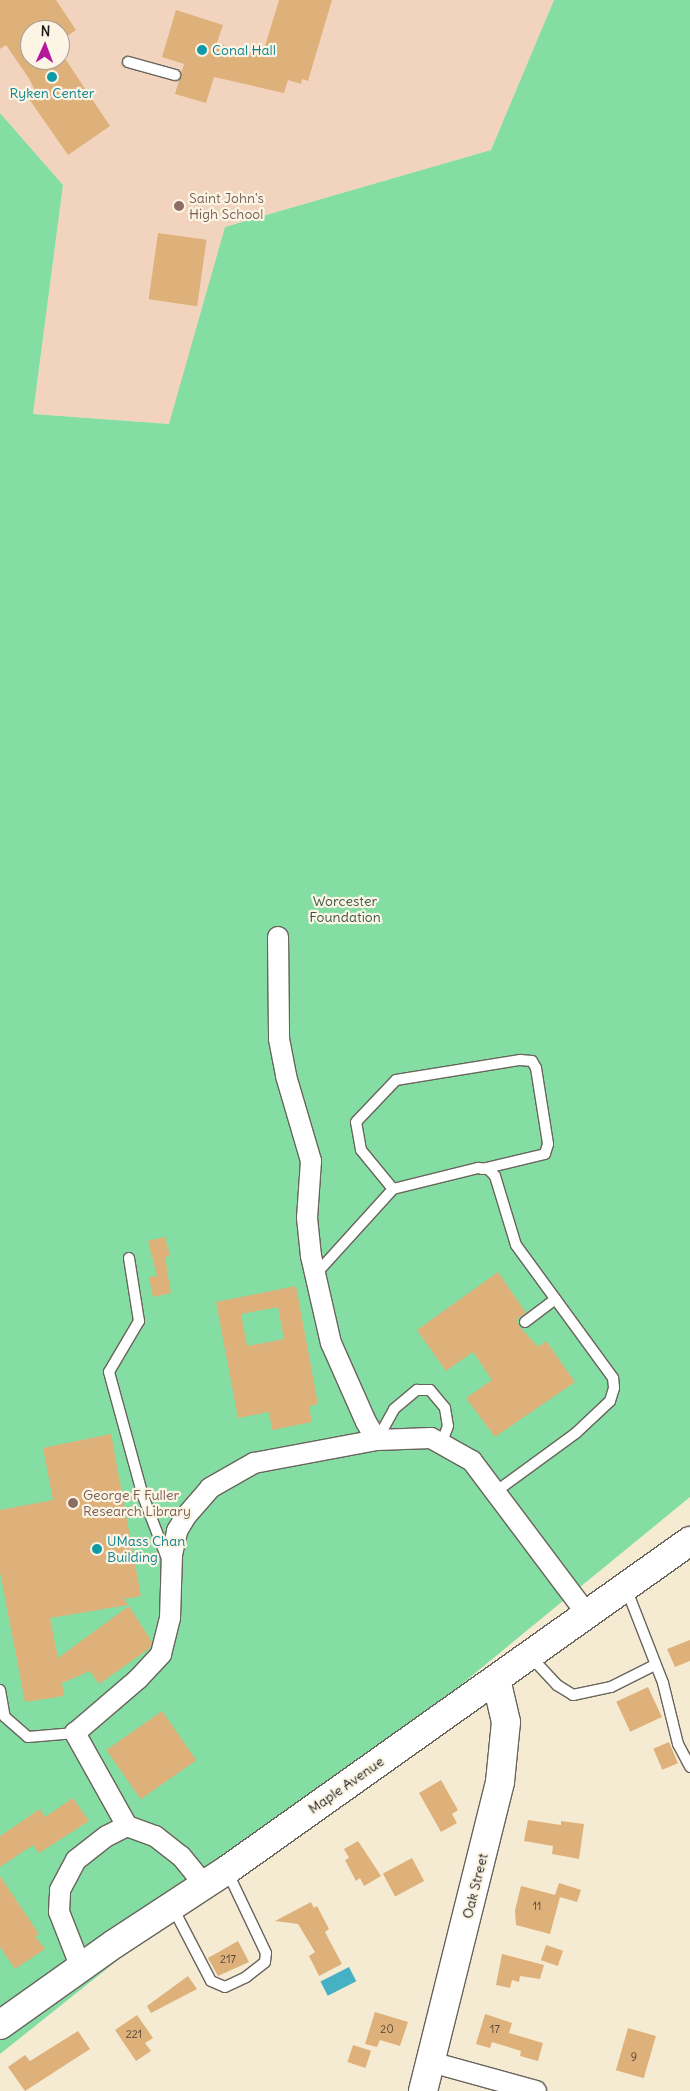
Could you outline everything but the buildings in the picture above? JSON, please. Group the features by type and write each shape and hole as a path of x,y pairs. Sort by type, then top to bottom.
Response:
{"main road":[{"name":"Maple Avenue","path":"2,2021 205,1886 690,1541"},
{"name":"Oak Street","path":"423,2091 502,1772 506,1717 496,1678"}],"street":[{"path":"278,937 277,1020 286,1076 311,1161 308,1222 315,1275 331,1343 366,1422 377,1440"},
{"path":"127,1826 75,1733 133,1683 160,1654 170,1618 170,1567 177,1531 186,1516 210,1488 223,1478 254,1463 377,1440 419,1437 442,1442 472,1461 587,1614"},
{"path":"81,1968 59,1912 60,1890 76,1860 107,1836 127,1826 141,1829 168,1844 205,1886"},
{"path":"431,2062 536,2091"}],"lane":[{"path":"128,62 175,75"},
{"path":"315,1275 393,1189 545,1154 548,1144 536,1068 532,1060 520,1060 396,1080 356,1122 361,1150 393,1189"},
{"path":"482,1169 495,1176 516,1245 613,1378 610,1401 576,1433 495,1492"},
{"path":"129,1258 139,1321 109,1372 143,1496 170,1567"},
{"path":"525,1322 555,1299"},
{"path":"377,1440 394,1409 417,1390 430,1390 445,1408 448,1426 442,1442"},
{"path":"625,1587 672,1711 678,1744 690,1767"},
{"path":"529,1655 557,1685 573,1695 611,1687 655,1665"},
{"path":"0,1690 5,1717 28,1737 75,1733"},
{"path":"172,1907 211,1981 225,1987 246,1977 265,1962 266,1953 227,1870"}],"shaded area":[{"name":"Saint John's High School","path":"0,0 554,0 491,150 225,227 170,424 33,414 63,185 0,113"}],"green space":[{"name":"Worcester Foundation","path":"554,0 690,0 690,1497 380,1751 0,2054 0,113 63,185 33,414 169,424 225,227 491,150"}],"water":[{"path":"349,1967 356,1981 328,1996 320,1982"}],"place":[{"name":"Conal Hall","path":"202,50"},
{"name":"Ryken Center","path":"52,77"},
{"name":"Saint John's High School","path":"179,206"},
{"name":"George F Fuller Research Library","path":"73,1503"},
{"name":"UMass Chan Building","path":"97,1549"}]}
